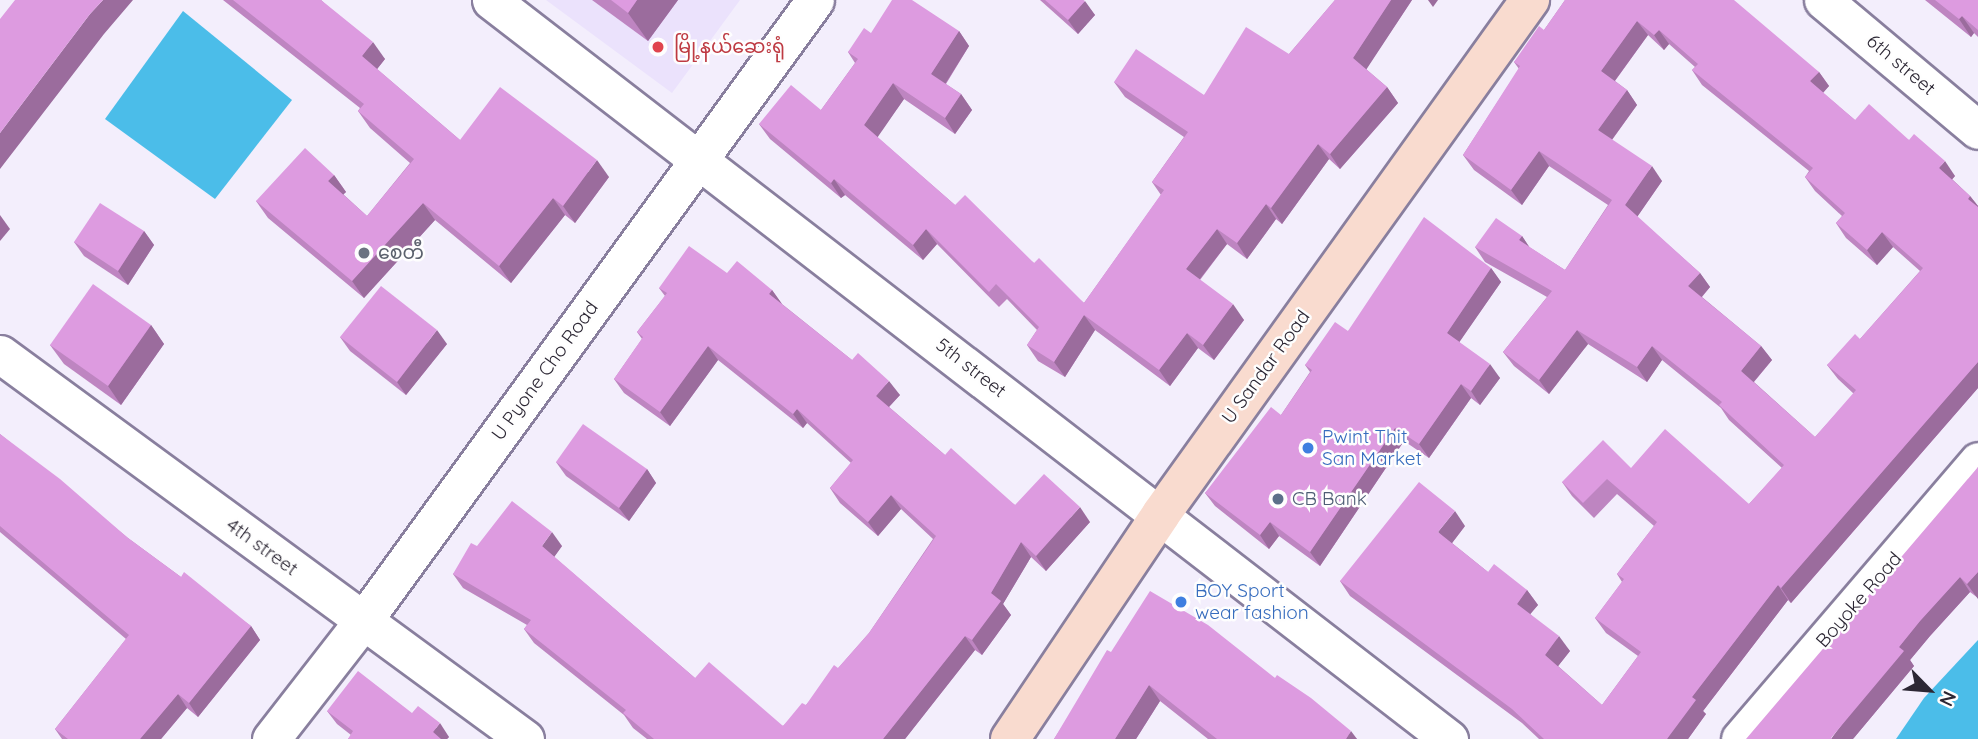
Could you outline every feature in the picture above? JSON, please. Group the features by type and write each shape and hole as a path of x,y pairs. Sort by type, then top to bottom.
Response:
{"main road":[{"name":"U Sandar Road","path":"1010,739 1161,514 1530,0"}],"street":[{"name":"5th street","path":"491,0 1161,514 1449,739"},
{"name":"U Pyone Cho Road","path":"271,739 363,621 815,0"},
{"name":"6th street","path":"1823,0 1978,130"},
{"name":"4th street","path":"0,354 525,739"},
{"name":"Boyoke Road","path":"1740,739 1978,461"}],"shaded area":[{"name":"မြို့နယ်ဆေးရုံ","path":"546,0 740,0 672,93"}],"water":[{"path":"183,11 292,100 215,199 105,119"},
{"path":"1978,640 1978,739 1896,739 1924,698"}],"building":[{"path":"15,0 103,0 0,133 0,19"},
{"path":"233,0 321,0 373,42 362,56 460,140 500,87 597,160 563,206 553,198 499,266 423,203 352,281 256,201 305,148 334,175 328,181 367,216 414,159 358,111 364,104"},
{"path":"611,0 637,0 628,13"},
{"path":"892,0 912,0 959,31 931,74 961,94 945,118 893,83 864,125 955,205 965,195 1034,263 1039,258 1084,303 1164,190 1152,182 1188,132 1114,82 1136,49 1204,95 1246,27 1289,54 1335,0 1391,0 1353,58 1387,87 1330,154 1318,144 1271,208 1266,204 1237,243 1217,229 1186,269 1233,304 1203,345 1187,333 1159,370 1084,315 1054,362 1027,345 1039,327 996,284 989,292 926,229 913,245 834,179 831,183 759,124 791,85 821,110 858,59 848,52 864,28 871,33"},
{"path":"1045,0 1083,0 1085,1 1068,20"},
{"path":"1565,0 1734,0 1819,72 1810,81 1855,120 1869,104 1909,140 1914,134 1945,161 1939,168 1970,196 1968,199 1978,207 1978,362 1781,588 1778,585 1692,697 1696,700 1667,739 1544,739 1512,709 1340,581 1419,482 1455,511 1438,532 1488,572 1494,564 1527,590 1517,604 1559,636 1545,655 1602,705 1641,652 1595,618 1624,579 1617,574 1657,522 1607,479 1583,503 1562,482 1603,440 1631,468 1665,429 1749,504 1784,465 1719,405 1722,402 1652,346 1637,367 1577,330 1539,380 1503,352 1552,291 1475,247 1496,218 1522,236 1519,240 1565,270 1612,200 1539,151 1511,190 1463,155 1520,66 1514,62 1539,26 1544,30","holes":["1637,21 1654,35 1659,30 1698,64 1692,70 1813,168 1805,177 1845,213 1836,223 1867,250 1882,232 1923,268 1860,339 1855,334 1827,365 1856,390 1815,437 1741,371 1761,346 1688,286 1700,273 1625,205 1652,166 1598,130 1627,90 1601,71"]},
{"path":"1935,0 1978,0 1978,30 1962,16 1959,19"},
{"path":"100,203 144,231 118,271 74,242"},
{"path":"1424,217 1491,268 1447,333 1490,364 1471,391 1461,384 1419,444 1395,428 1310,552 1270,522 1260,535 1205,493 1271,407 1281,415 1312,370 1305,365 1335,322 1348,331"},
{"path":"689,246 727,273 737,261 772,290 769,294 852,360 858,353 889,381 876,396 945,455 951,448 1015,505 1044,474 1080,507 1036,556 1021,542 991,593 1001,601 972,640 965,636 883,739 654,739 623,713 626,710 524,629 531,620 453,574 471,543 477,546 512,501 552,532 542,546 695,678 709,662 783,726 802,703 806,705 834,665 838,668 869,633 936,536 891,495 868,522 830,488 853,460 797,409 793,414 708,346 660,412 614,379 643,337 637,332 667,293 659,288"},
{"path":"93,284 151,325 108,386 50,345"},
{"path":"381,286 437,330 397,382 340,337"},
{"path":"583,424 647,469 619,508 556,462"},
{"path":"0,434 60,479 128,538 181,577 184,572 251,626 189,703 178,694 140,739 68,739 55,729 129,635 0,526"},
{"path":"1978,467 1978,572 1967,584 1960,577 1920,621 1899,647 1904,651 1832,739 1746,739"},
{"path":"1150,591 1208,625 1275,678 1277,675 1311,698 1351,731 1346,739 1217,739 1149,685 1115,739 1054,739 1107,650 1111,652"},
{"path":"358,671 412,713 418,706 440,723 433,732 441,739 348,739 353,731 327,711"}],"place":[{"name":"မြို့နယ်ဆေးရုံ","path":"658,47"},
{"name":"စေတီ","path":"364,253"},
{"name":"Pwint Thit San Market","path":"1308,448"},
{"name":"CB Bank","path":"1278,499"},
{"name":"BOY Sport wear fashion","path":"1181,602"}]}
